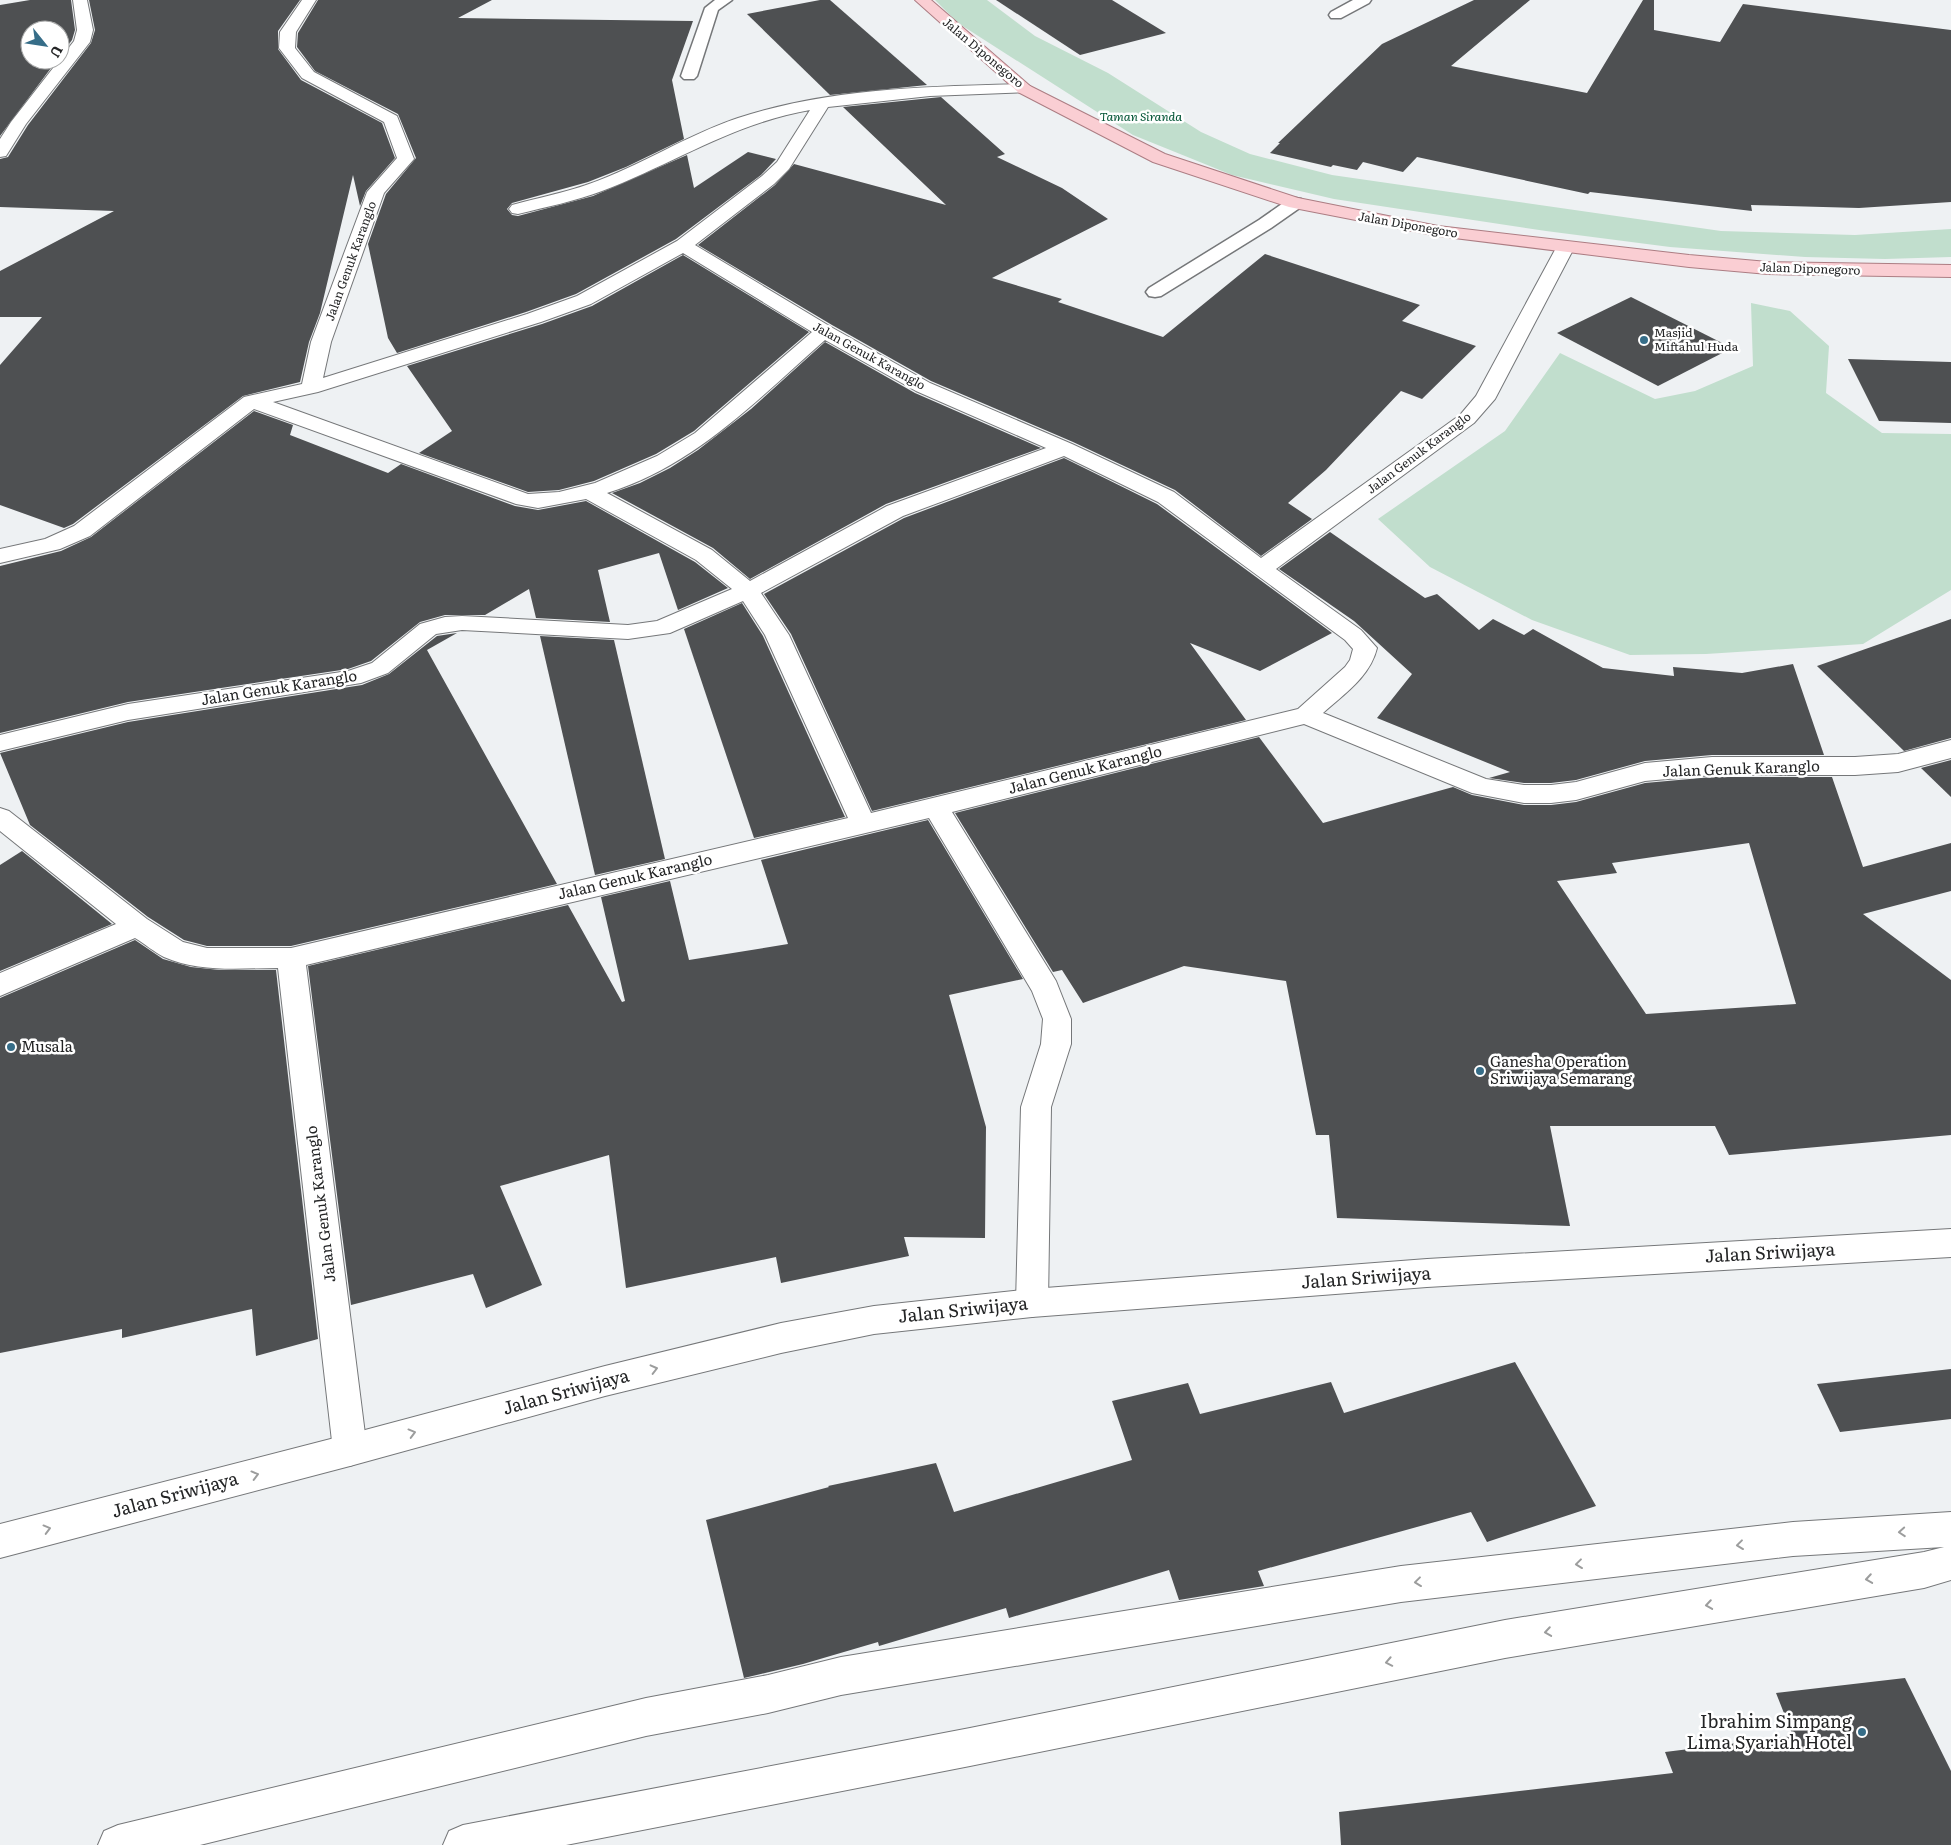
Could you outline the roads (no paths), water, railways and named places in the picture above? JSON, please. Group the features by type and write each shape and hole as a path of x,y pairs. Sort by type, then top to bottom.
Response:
{"main road":[{"name":"Jalan Diponegoro","path":"922,0 1024,89 1159,158 1214,178 1295,203 1438,232 1565,248 1768,268 1951,271"}],"street":[{"path":"0,152 19,122 82,42 85,30 80,0"},
{"name":"Jalan Genuk Karanglo","path":"309,0 288,32 287,48 308,75 391,119 406,159 376,192 358,246 321,342 311,388"},
{"path":"518,209 595,188 742,122 782,110 823,103 930,91 1024,89"},
{"path":"0,556 52,544 82,531 251,401 311,388 458,343 584,300 683,245 768,180 783,164 823,103"},
{"name":"Jalan Genuk Karanglo","path":"0,817 137,926 173,949 190,955 208,958 291,958 936,807 1306,715 1354,672 1362,660 1365,648 1353,635 1261,569 1166,497 1065,448 923,387 824,331 683,245"},
{"name":"Jalan Genuk Karanglo","path":"1261,569 1467,420 1485,399 1565,248"},
{"path":"251,401 515,497 536,502 587,491 630,478 689,446 824,331"},
{"name":"Jalan Genuk Karanglo","path":"0,743 128,712 352,678 380,668 428,629 445,624 462,623 628,632 662,628 748,591 895,511 1065,448"},
{"path":"587,491 704,555 748,591 777,635 863,823"},
{"name":"Jalan Genuk Karanglo","path":"1306,715 1481,787 1524,794 1551,794 1576,791 1616,779 1655,771 1712,766 1855,766 1898,763 1940,753 1951,748"},
{"path":"936,807 1046,989 1057,1020 1056,1044 1036,1107 1032,1303"},
{"path":"0,985 137,926"},
{"name":"Jalan Genuk Karanglo","path":"291,958 350,1450"},
{"name":"Jalan Sriwijaya","path":"0,1541 350,1450 605,1381 781,1338 874,1320 1032,1303 1427,1273 1951,1243"},
{"path":"118,1845 646,1717 788,1691 840,1676 1401,1584 1793,1539 1951,1529"},
{"path":"463,1845 980,1745 1505,1639 1924,1570 1951,1562"}],"lane":[{"path":"689,76 712,8 725,0"},
{"path":"1336,15 1364,0"},
{"path":"1155,292 1265,224 1295,203"}],"place":[{"name":"Masjid Miftahul Huda","path":"1644,340"},
{"name":"Musala","path":"11,1047"},
{"name":"Ganesha Operation Sriwijaya Semarang","path":"1480,1071"},
{"name":"Ibrahim Simpang Lima Syariah Hotel","path":"1862,1732"}],"park label":[{"name":"Taman Siranda","path":"1141,117"}]}
